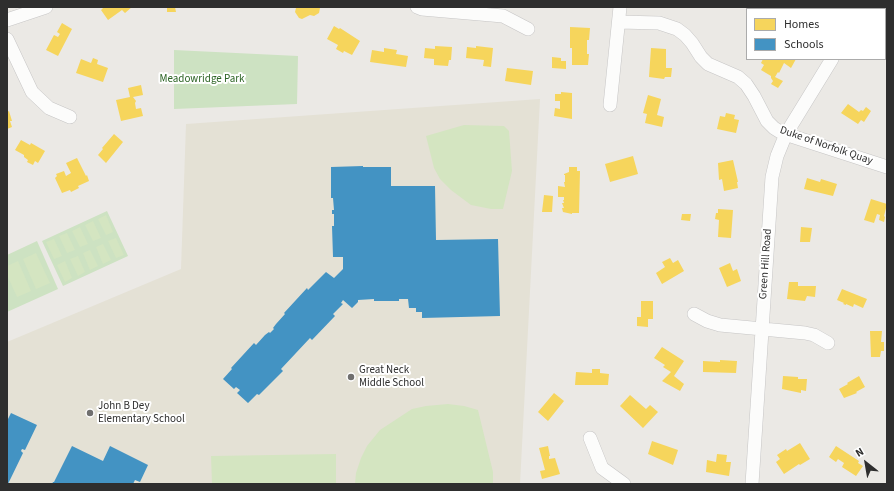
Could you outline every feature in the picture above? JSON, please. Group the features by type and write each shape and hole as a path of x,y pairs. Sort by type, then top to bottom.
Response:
{"street":[{"path":"7,20 46,7"},
{"path":"417,7 422,9 503,16 528,29"},
{"path":"610,105 620,7"},
{"name":"Duke of Norfolk Quay","path":"619,22 659,23 677,29 685,35 708,64 738,77 746,84 767,121 774,128 786,134 887,167"},
{"path":"7,39 32,92 49,108 70,117"},
{"name":"Green Hill Road","path":"752,484 772,177 777,156 786,134 831,60"},
{"path":"694,314 707,321 720,325 805,333 828,342"},
{"path":"590,438 602,468 624,484"}],"shaded area":[{"name":"Great Neck Middle School","path":"540,99 520,484 7,484 7,342 181,269 186,124"}],"green space":[{"name":"Meadowridge Park","path":"174,50 298,56 297,104 174,109"},
{"path":"464,125 504,126 509,131 512,171 503,209 491,209 471,205 451,190 440,179 434,168 426,136"},
{"path":"107,211 128,256 63,286 42,241"},
{"path":"106,215 113,232 106,235 98,219"},
{"path":"93,221 101,238 93,241 85,225"},
{"path":"80,227 88,244 80,247 72,231"},
{"path":"67,233 75,250 67,253 59,236"},
{"path":"116,238 124,255 116,258 108,241"},
{"path":"54,239 62,256 54,259 46,242"},
{"path":"37,241 58,289 7,312 7,255"},
{"path":"103,244 111,260 103,264 96,247"},
{"path":"90,250 98,266 90,270 83,253"},
{"path":"36,253 50,283 36,289 23,259"},
{"path":"78,256 85,272 78,276 70,259"},
{"path":"18,261 31,291 17,297 7,275 7,266"},
{"path":"65,261 72,278 65,282 57,265"},
{"path":"448,404 478,410 493,472 493,484 355,484 356,473 361,458 367,446 380,430 412,409"},
{"path":"336,454 336,484 212,484 211,456"}],"building: Homes":[{"path":"104,7 132,7 125,13 122,10 108,20 101,10"},
{"path":"167,7 175,7 176,12 167,12"},
{"path":"323,7 320,8 319,13 314,16 310,15 302,19 299,18 295,12 296,8"},
{"path":"62,23 72,29 58,56 46,50 54,35 58,37 60,34 57,32"},
{"path":"334,26 339,29 340,28 360,41 352,55 344,51 343,53 336,49 338,45 327,39"},
{"path":"570,27 590,28 589,40 587,40 587,54 589,54 588,65 572,65"},
{"path":"887,36 886,58 886,38"},
{"path":"435,46 452,47 451,60 449,60 448,66 434,65 434,59 424,58 425,48 435,49"},
{"path":"476,46 493,48 491,67 483,66 484,60 466,58 467,47 476,48"},
{"path":"384,48 397,50 396,54 408,56 406,67 370,62 372,50 384,52"},
{"path":"651,48 666,49 666,68 672,68 671,77 665,77 664,79 649,77"},
{"path":"552,57 561,58 561,61 566,61 566,69 552,68"},
{"path":"93,58 98,60 97,64 108,68 103,82 76,73 81,59 91,63"},
{"path":"762,60 795,60 791,68 784,63 779,73 778,72 775,77 783,81 778,88 771,84 773,81 771,76 761,70 764,65 761,63"},
{"path":"507,68 533,71 531,85 505,81"},
{"path":"141,85 143,95 133,97 136,101 136,109 141,108 143,116 121,121 116,100 130,97 128,88"},
{"path":"561,92 572,93 572,119 554,116 555,108 560,109 560,101 555,101 555,94 561,94"},
{"path":"648,95 661,99 657,115 664,117 662,127 645,123 647,114 643,113"},
{"path":"848,104 859,112 861,110 863,111 866,107 871,111 864,122 861,120 858,124 841,113"},
{"path":"9,111 12,127 7,129 7,112"},
{"path":"726,113 735,115 734,119 739,120 736,133 717,129 720,116 725,117"},
{"path":"114,134 123,142 106,163 98,155"},
{"path":"21,140 30,145 31,143 45,151 38,163 35,161 33,165 27,162 28,160 24,157 24,155 15,150"},
{"path":"633,156 638,174 610,182 605,164"},
{"path":"77,158 89,181 78,186 79,188 71,192 70,190 62,193 55,178 57,176 56,174 64,171 66,176 71,173 66,163"},
{"path":"733,160 738,188 724,191 722,179 719,180 718,163"},
{"path":"569,167 577,167 577,171 580,171 579,213 572,214 563,212 562,208 564,208 562,203 564,203 564,197 558,197 558,186 565,187 564,174 569,172"},
{"path":"807,178 820,182 821,179 837,184 833,196 804,189"},
{"path":"544,195 553,196 552,212 542,212"},
{"path":"871,199 887,204 884,222 879,220 880,215 877,214 874,223 864,220"},
{"path":"718,209 733,210 731,238 718,237 719,220 715,219"},
{"path":"682,214 691,214 690,221 681,220"},
{"path":"801,227 812,228 810,242 800,242"},
{"path":"670,258 673,263 678,260 684,271 662,284 656,273 665,267 662,262"},
{"path":"730,263 733,271 737,269 741,281 727,287 719,268"},
{"path":"789,282 798,282 798,286 816,286 815,297 807,296 805,301 787,299"},
{"path":"842,289 867,299 863,308 854,304 853,307 846,305 837,300"},
{"path":"641,301 653,301 653,319 648,319 648,327 637,326 637,317 641,317"},
{"path":"870,331 882,331 881,342 884,342 884,351 881,351 880,357 871,357"},
{"path":"662,347 684,361 674,376 684,384 680,391 662,381 671,372 663,367 665,365 654,358"},
{"path":"720,360 737,361 736,373 703,372 703,361 720,362"},
{"path":"592,369 600,369 600,373 609,374 608,385 575,385 576,372 592,373"},
{"path":"783,376 807,379 806,391 801,390 801,393 782,389"},
{"path":"859,376 865,387 856,392 857,393 844,398 839,389"},
{"path":"554,393 564,401 548,421 538,412"},
{"path":"630,395 646,409 650,405 658,412 643,428 620,406"},
{"path":"652,441 678,450 673,465 648,454"},
{"path":"800,443 810,459 784,474 776,462 780,459 777,455"},
{"path":"548,446 550,456 549,459 555,458 560,474 542,479 540,471 545,470 539,448"},
{"path":"836,446 859,461 858,463 863,466 856,476 842,467 844,463 838,459 836,462 829,457"},
{"path":"717,454 727,455 726,462 731,462 729,476 706,472 707,460 716,462"}],"building: Schools":[{"path":"331,167 391,167 391,186 435,186 436,240 498,239 500,316 422,318 422,312 416,312 416,308 409,308 408,299 399,299 399,301 374,301 374,299 358,300 352,308 343,300 341,303 343,304 333,314 335,316 312,340 310,338 281,369 283,371 259,395 257,394 248,403 237,393 240,390 236,387 234,389 223,379 254,343 256,345 265,335 274,329 273,328 285,314 284,313 307,288 308,290 326,272 334,278 343,269 343,257 333,257 332,226 334,226 334,214 332,214 332,210 334,210 333,198 331,198"},
{"path":"11,413 37,425 25,450 22,449 21,451 23,453 7,484 7,421"},
{"path":"72,446 103,461 110,446 148,465 140,482 135,480 133,484 52,484"}],"place":[{"name":"Great Neck Middle School","path":"351,377"},
{"name":"John B Dey Elementary School","path":"90,413"}]}
